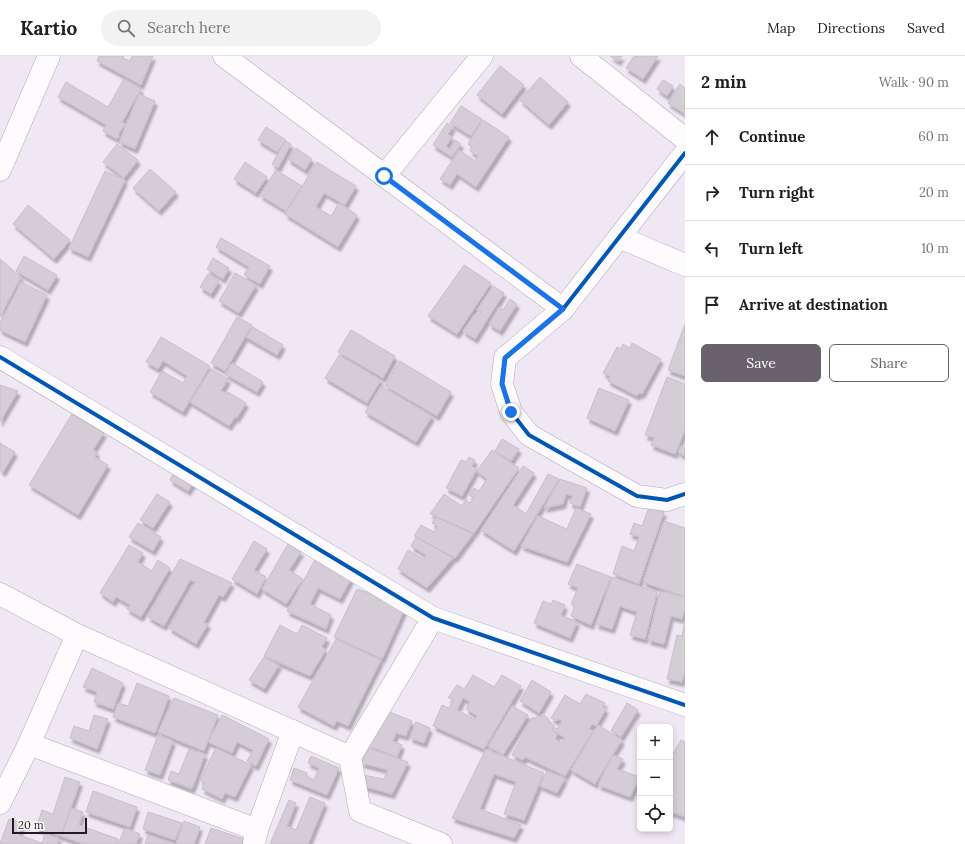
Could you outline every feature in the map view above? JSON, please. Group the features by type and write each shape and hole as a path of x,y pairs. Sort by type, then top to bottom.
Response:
{"street":[{"path":"0,170 49,56"},
{"path":"224,56 563,309"},
{"path":"384,176 482,56"},
{"path":"581,56 685,140"},
{"path":"685,153 563,309 505,358 502,384 511,412 529,435 637,496 667,500 685,494"},
{"path":"619,237 685,265"},
{"path":"0,357 433,618 685,705"},
{"path":"2,599 77,635 350,757"},
{"path":"433,618 350,757 360,811 441,844"},
{"path":"0,803 29,744 77,635"},
{"path":"29,744 255,837 293,731"}],"building":[{"path":"99,56 124,56 123,58 130,61 132,56 153,56 141,85 97,61"},
{"path":"610,56 622,56 618,61"},
{"path":"634,56 658,56 643,79 626,68"},
{"path":"500,66 524,85 502,114 477,95"},
{"path":"540,77 568,102 549,125 520,100"},
{"path":"124,79 141,89 122,122 125,124 118,135 120,136 117,139 103,131 106,125 58,97 66,82 108,107"},
{"path":"663,80 673,86 667,96 657,89"},
{"path":"680,84 685,88 685,114 668,103"},
{"path":"139,94 155,101 135,149 119,142"},
{"path":"461,106 482,119 471,136 450,123"},
{"path":"483,120 509,137 476,187 457,174 450,185 440,179 459,150 475,161 478,156 470,151 472,147 468,144"},
{"path":"447,123 453,127 448,134 452,137 446,146 450,149 455,140 461,144 452,157 433,145"},
{"path":"266,127 286,140 277,152 258,140"},
{"path":"285,141 291,144 278,168 272,164"},
{"path":"117,144 138,160 124,178 103,162"},
{"path":"296,148 312,159 305,170 288,159"},
{"path":"245,162 267,177 256,193 234,179"},
{"path":"317,162 356,186 345,205 324,193 316,207 331,216 339,203 357,215 338,247 285,214"},
{"path":"150,169 176,192 159,211 133,188"},
{"path":"276,170 302,186 286,211 260,195"},
{"path":"105,171 125,180 88,257 69,248"},
{"path":"28,205 70,240 54,259 13,224"},
{"path":"221,238 270,266 260,284 244,275 249,267 216,247"},
{"path":"24,256 57,275 48,290 16,271"},
{"path":"213,258 229,268 223,279 207,269"},
{"path":"0,259 21,277 0,317"},
{"path":"464,265 491,283 457,334 428,316"},
{"path":"235,273 256,285 239,313 219,301"},
{"path":"208,274 219,281 211,294 200,287"},
{"path":"21,282 47,295 25,342 0,330 0,323"},
{"path":"493,286 504,293 475,339 463,331 475,314 478,316 481,312 477,310"},
{"path":"510,299 517,304 500,331 489,324 499,307 503,310"},
{"path":"237,317 252,325 225,371 211,363"},
{"path":"685,324 685,376 668,370"},
{"path":"253,327 283,345 277,355 246,337"},
{"path":"351,330 395,356 383,378 338,352"},
{"path":"161,337 210,366 183,412 150,392 162,371 183,383 187,376 163,361 158,369 146,362"},
{"path":"632,343 661,359 642,394 639,393 637,396 608,381 610,376 603,373 617,347 621,349 623,344 630,348"},
{"path":"339,355 381,380 367,403 325,378"},
{"path":"400,361 451,392 437,416 385,386"},
{"path":"232,363 263,382 257,392 225,374"},
{"path":"211,369 228,379 221,391 227,394 228,392 246,403 237,418 235,417 229,426 190,402"},
{"path":"667,377 685,384 685,430 675,454 651,445 654,438 645,435"},
{"path":"0,385 18,391 0,422"},
{"path":"381,386 432,416 416,442 365,412"},
{"path":"599,388 629,400 615,431 587,418"},
{"path":"72,414 104,433 93,450 97,452 95,457 108,465 78,515 29,485"},
{"path":"502,439 519,449 511,461 495,451"},
{"path":"0,443 15,452 3,472 0,470"},
{"path":"681,446 685,448 685,456 678,452"},
{"path":"492,450 519,468 474,533 430,514 444,494 462,506 466,500 470,503 474,498 469,495 474,488 479,491 487,479 477,471"},
{"path":"469,457 475,460 472,466 477,469 462,496 446,488 461,460 466,462"},
{"path":"178,465 197,477 188,491 170,480"},
{"path":"523,466 534,473 513,505 526,514 548,474 559,479 514,551 481,530"},
{"path":"560,479 587,488 580,507 570,503 573,496 566,494 563,504 544,508"},
{"path":"157,494 170,502 153,528 140,520"},
{"path":"649,507 664,512 639,584 613,574 622,546 634,551 639,537 630,534 634,523 642,526"},
{"path":"576,508 591,514 567,562 521,546 538,516 567,529"},
{"path":"436,517 473,534 455,558 414,536 421,525 434,532 438,526 432,523"},
{"path":"664,521 685,528 685,597 643,582"},
{"path":"138,523 161,537 153,551 129,537"},
{"path":"416,537 453,558 427,588 398,569 408,550 423,559 426,555 411,546"},
{"path":"254,541 267,549 254,570 266,577 257,594 232,579"},
{"path":"288,544 301,552 289,570 303,579 286,604 262,589"},
{"path":"129,545 143,553 138,562 152,571 158,560 170,568 141,617 127,609 130,605 116,597 113,602 100,593"},
{"path":"318,554 351,579 340,599 318,588 310,604 331,615 326,629 287,611"},
{"path":"180,559 232,583 223,597 219,595 204,622 208,624 196,644 169,628 195,582 190,580 164,626 148,617"},
{"path":"577,564 611,577 591,625 571,616 575,606 571,604 578,588 568,584"},
{"path":"612,577 657,592 645,639 630,635 637,612 620,606 612,629 596,624"},
{"path":"357,589 406,606 382,659 334,637"},
{"path":"660,591 685,597 685,608 682,619 671,616 664,644 648,640"},
{"path":"553,600 565,605 561,615 577,622 570,638 534,623 543,601 551,604"},
{"path":"685,621 685,671 682,682 667,679 677,635 682,636"},
{"path":"280,625 297,634 302,625 327,638 322,647 326,650 310,676 264,656"},
{"path":"336,639 381,660 348,726 337,721 334,726 298,707"},
{"path":"264,657 279,665 264,689 249,680"},
{"path":"92,668 123,683 113,709 94,702 97,692 83,687"},
{"path":"473,675 494,687 502,675 521,686 484,749 433,726 442,705 449,708 454,699 448,698 457,685 464,689","holes":["463,698 470,702 466,709 477,716 474,719 457,710"]},
{"path":"532,680 551,692 539,713 520,701"},
{"path":"137,683 169,696 155,733 113,717 118,703 128,706"},
{"path":"586,694 605,703 602,707 606,709 596,726 592,724 589,729 593,731 565,776 525,757 523,760 512,755 533,717 535,719 538,715 540,717 542,714 549,719 548,722 554,726 552,730 554,727 557,729 562,721 558,719 557,721 551,718 565,695 580,704","holes":["552,730 565,738 562,743 555,739 558,734"]},
{"path":"174,698 218,715 204,751 158,732"},
{"path":"627,703 638,710 621,737 611,731"},
{"path":"512,706 528,715 503,755 488,746"},
{"path":"382,709 412,721 406,736 396,733 393,741 402,745 397,757 368,746"},
{"path":"94,715 108,719 97,749 70,738 74,726 89,731"},
{"path":"222,715 269,739 256,766 247,761 253,750 237,742 232,753 208,742"},
{"path":"416,722 430,728 424,743 410,738"},
{"path":"598,725 622,740 595,784 571,770"},
{"path":"158,735 173,741 160,775 145,770"},
{"path":"681,740 685,742 685,817 673,813 673,754"},
{"path":"216,748 251,765 235,797 225,793 222,799 202,789 205,783 200,780"},
{"path":"369,748 408,762 392,794 358,785 363,775 384,779 388,770 361,763"},
{"path":"189,749 205,754 192,789 168,780 171,771 179,774"},
{"path":"486,749 544,773 524,820 504,814 516,782 494,774 480,809 521,825 514,838 452,818"},
{"path":"613,755 623,759 617,769 637,776 637,783 630,797 598,785"},
{"path":"311,756 339,768 327,795 290,780 294,768 307,773 306,776 314,780 319,768 308,763"},
{"path":"547,771 565,778 557,793 540,786"},
{"path":"65,777 80,782 61,836 36,828 42,810 53,814"},
{"path":"93,791 137,807 130,827 86,812"},
{"path":"310,797 325,803 308,844 270,844 289,800 296,803 287,826 296,830"},
{"path":"71,808 83,812 79,825 118,839 116,844 84,844 61,836"},
{"path":"148,812 182,823 175,840 143,829"},
{"path":"9,819 23,823 19,835 42,843 45,834 59,838 57,844 0,844"},
{"path":"184,821 200,827 194,844 176,844"},
{"path":"125,828 140,834 136,844 118,844"},
{"path":"211,828 244,839 242,844 205,844"},
{"path":"148,835 173,844 145,844"}],"cycle path":[{"path":"685,153 563,309 505,358 502,384 511,412 529,435 637,496 667,500 685,494"},
{"path":"0,357 433,618 685,705"}],"route":[{"path":"384,176 563,309 505,358 502,384 511,412"}]}
